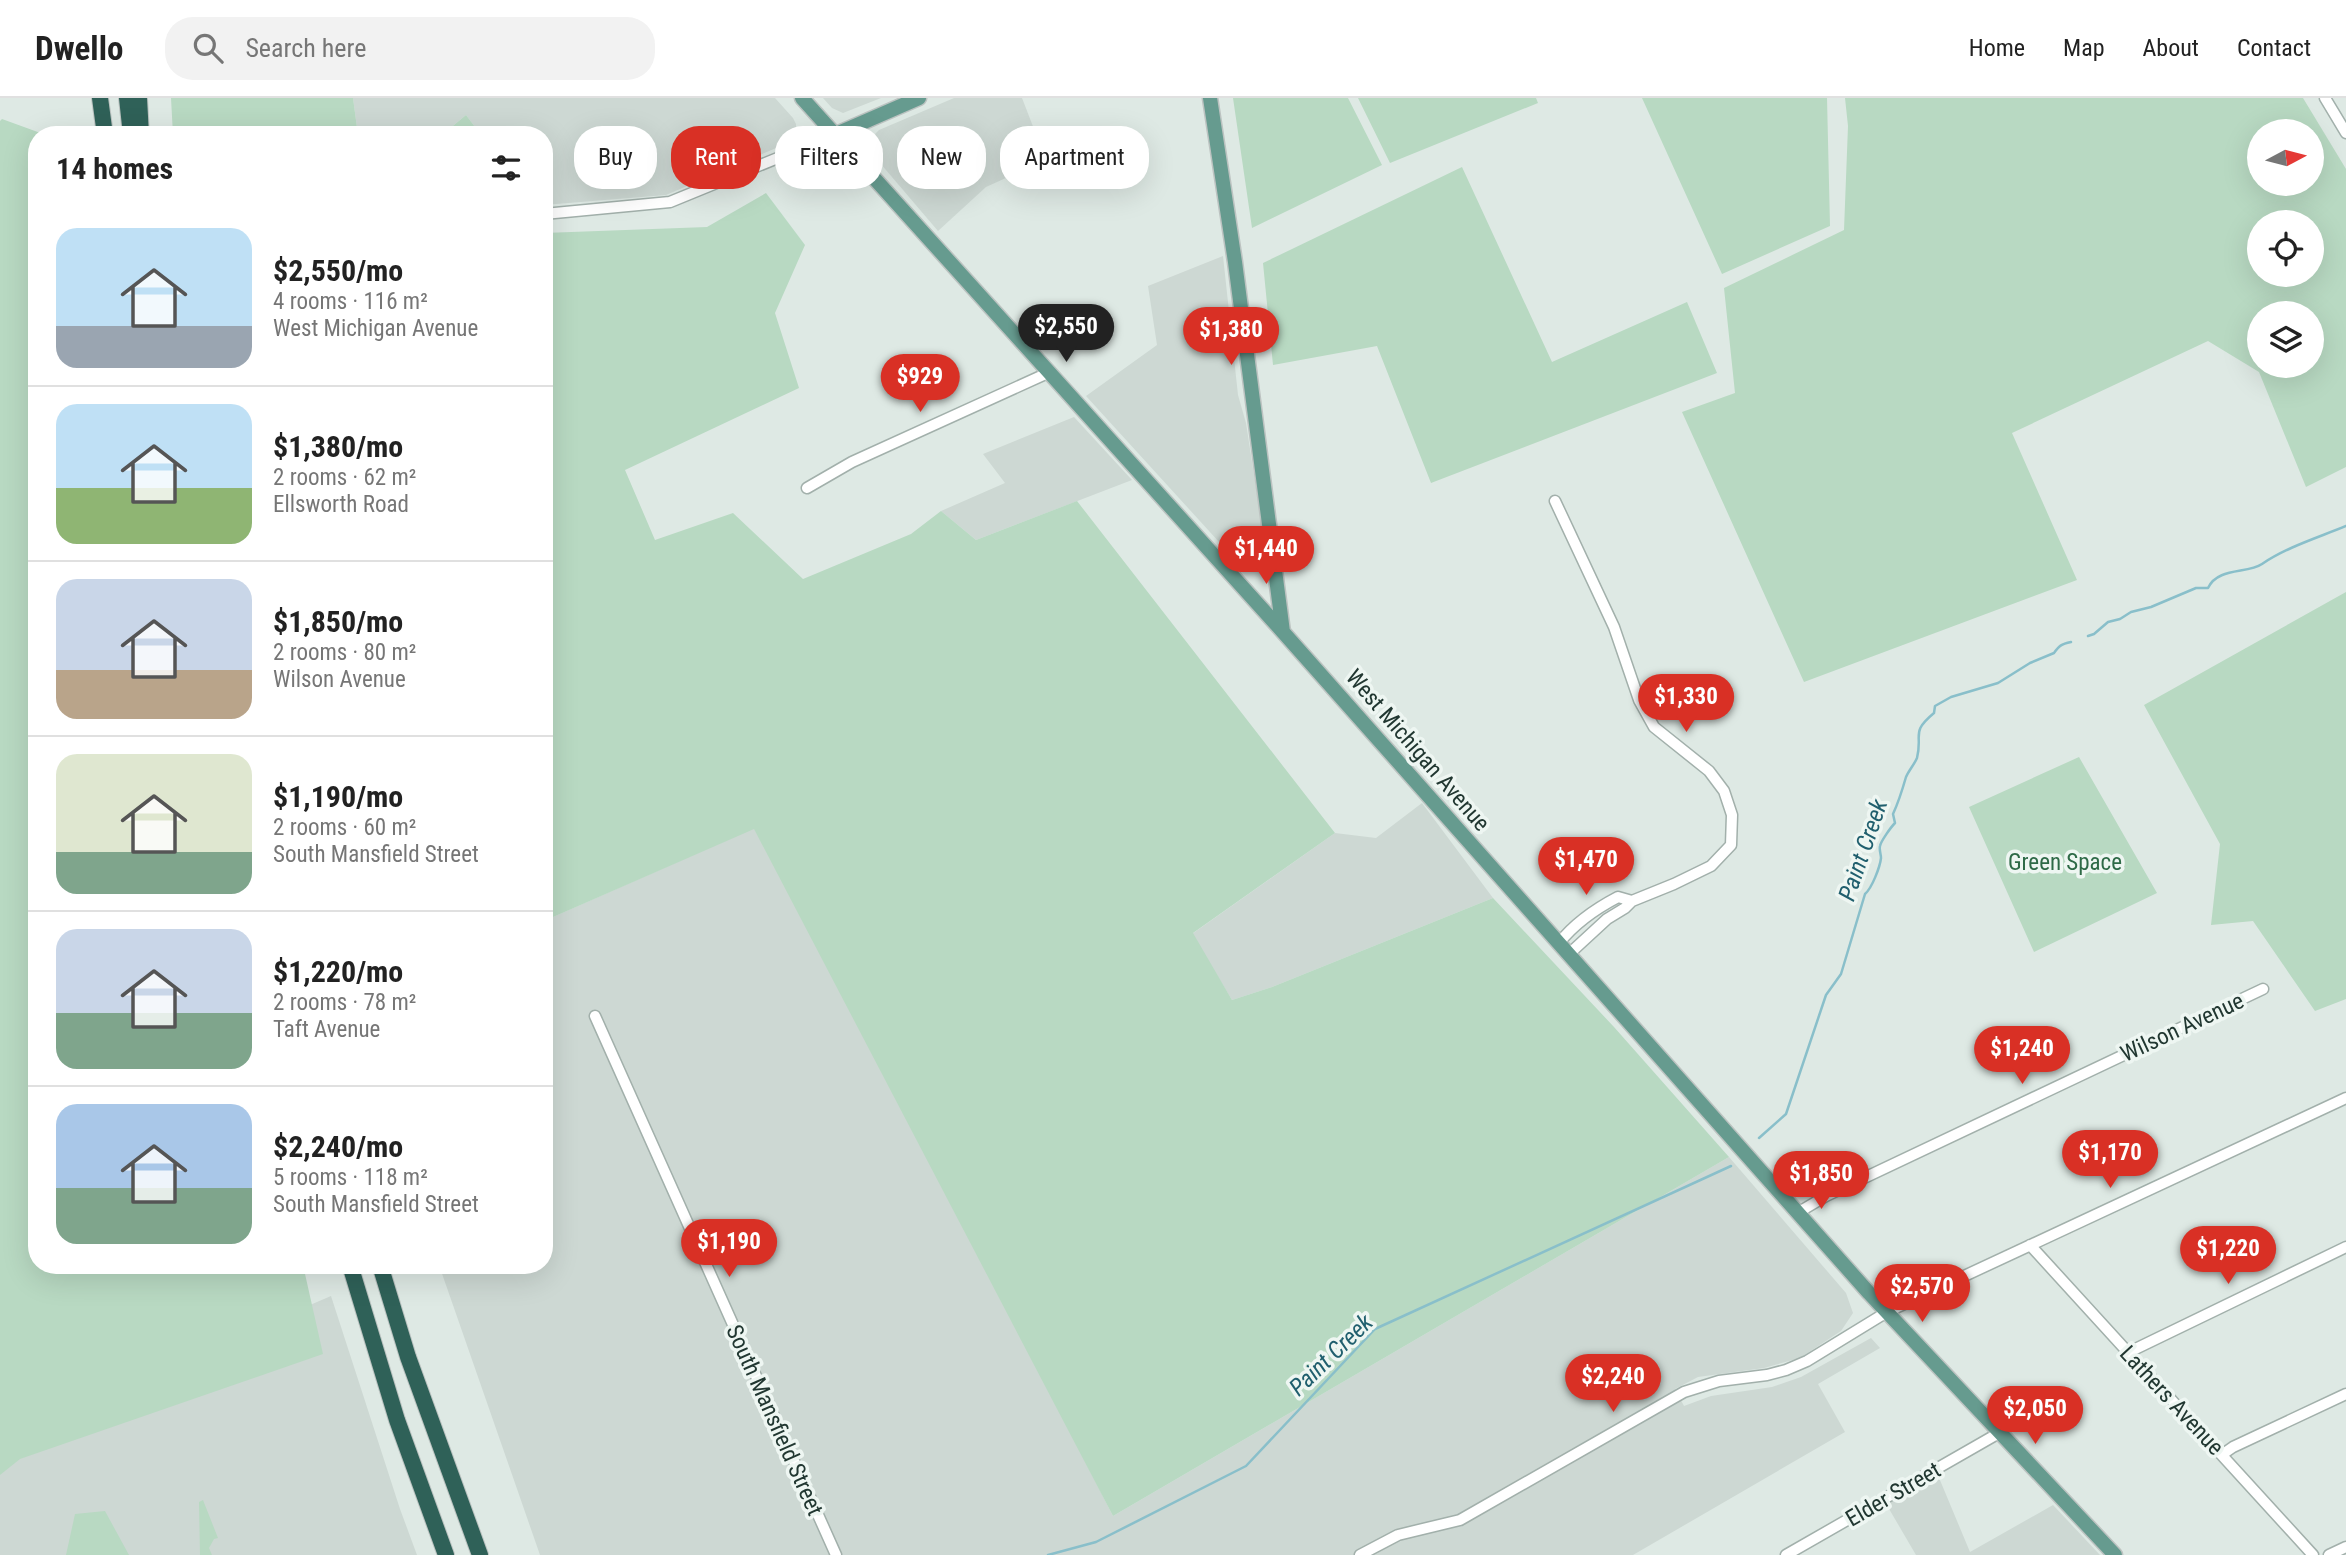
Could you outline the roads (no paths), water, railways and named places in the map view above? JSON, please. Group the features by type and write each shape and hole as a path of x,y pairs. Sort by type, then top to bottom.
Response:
{"highway":[{"path":"100,98 104,126"},
{"path":"127,98 130,126"},
{"path":"139,98 141,126"},
{"path":"353,1274 397,1420 446,1555"},
{"path":"383,1274 408,1357 480,1555"}],"main road":[{"name":"West Michigan Avenue","path":"802,98 826,126"},
{"path":"855,126 919,98"},
{"path":"1210,98 1237,275 1283,632"},
{"name":"West Michigan Avenue","path":"883,189 1283,632 1887,1312 2115,1555"}],"street":[{"path":"2325,98 2346,133"},
{"path":"553,213 670,202 775,159"},
{"path":"807,488 852,462 1050,372"},
{"path":"1555,501 1614,627 1639,700 1654,727 1709,771 1724,791 1732,816 1731,845 1711,866 1632,901 1607,919 1569,954"},
{"path":"1559,943 1569,930 1597,908 1618,897 1632,901"},
{"name":"Wilson Avenue","path":"1799,1212 1826,1196 2263,989"},
{"name":"South Mansfield Street","path":"595,1016 836,1555"},
{"path":"1360,1555 1398,1535 1460,1520 1684,1392 1719,1381 1767,1375 1807,1361 1887,1312 2346,1098"},
{"name":"Lathers Avenue","path":"2030,1245 2313,1555"},
{"path":"2127,1353 2346,1247"},
{"path":"2223,1454 2346,1394"},
{"name":"Elder Street","path":"1786,1555 1999,1433"},
{"path":"2329,1555 2346,1547"}],"waterway":[{"name":"Paint Creek","path":"2088,636 2108,622 2131,612 2151,607 2196,588 2208,588 2219,577 2256,567 2292,548 2346,526"},
{"name":"Paint Creek","path":"1759,1138 1786,1114 1826,995 1841,974 1865,894 1877,872 1881,844 1895,823 1893,814 1906,777 1917,758 1922,725 1934,713 1935,706 1951,697 1998,683 2071,642"},
{"name":"Paint Creek","path":"1048,1555 1096,1542 1246,1466 1375,1329 1731,1166"}],"park label":[{"name":"Green Space","path":"2065,862"}]}
